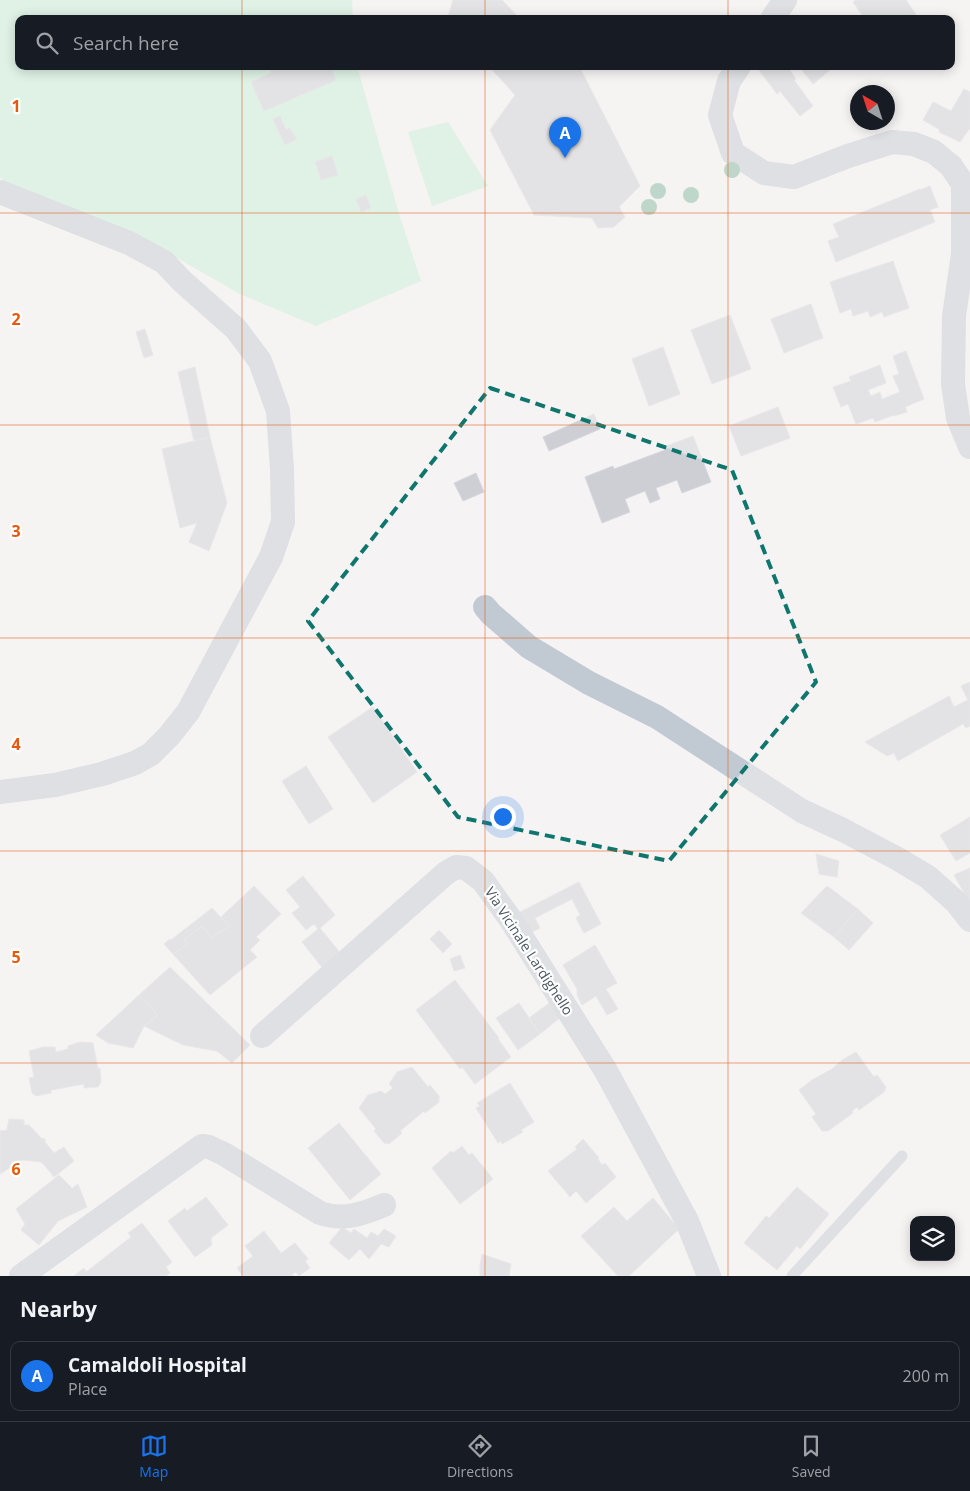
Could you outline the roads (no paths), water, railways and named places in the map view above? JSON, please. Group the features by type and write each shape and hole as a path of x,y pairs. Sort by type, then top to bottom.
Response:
{"street":[{"path":"775,15 785,0"},
{"path":"736,70 729,81 720,115 733,153 764,173 794,177 848,156 892,142 914,144 934,152 951,166 963,184 966,250 954,316 953,384 958,418 970,447"},
{"path":"0,192 129,243 164,262 182,281 236,329 260,361 278,412 283,522 271,557 188,712 170,736 151,754 135,763 102,774 55,785 0,792"},
{"path":"485,607 529,647 589,683 657,717 802,810 890,855 928,877 956,902 970,920"},
{"name":"Via Vicinale Lardighello","path":"262,1036 446,873 456,868 466,868 483,882 511,920 606,1071 687,1221 709,1276"},
{"path":"21,1276 202,1146 224,1154 280,1189 332,1217 353,1216 384,1205"}],"lane":[{"path":"792,1276 902,1156"}],"place":[{"name":"Camaldoli Hospital","path":"565,158"}]}
